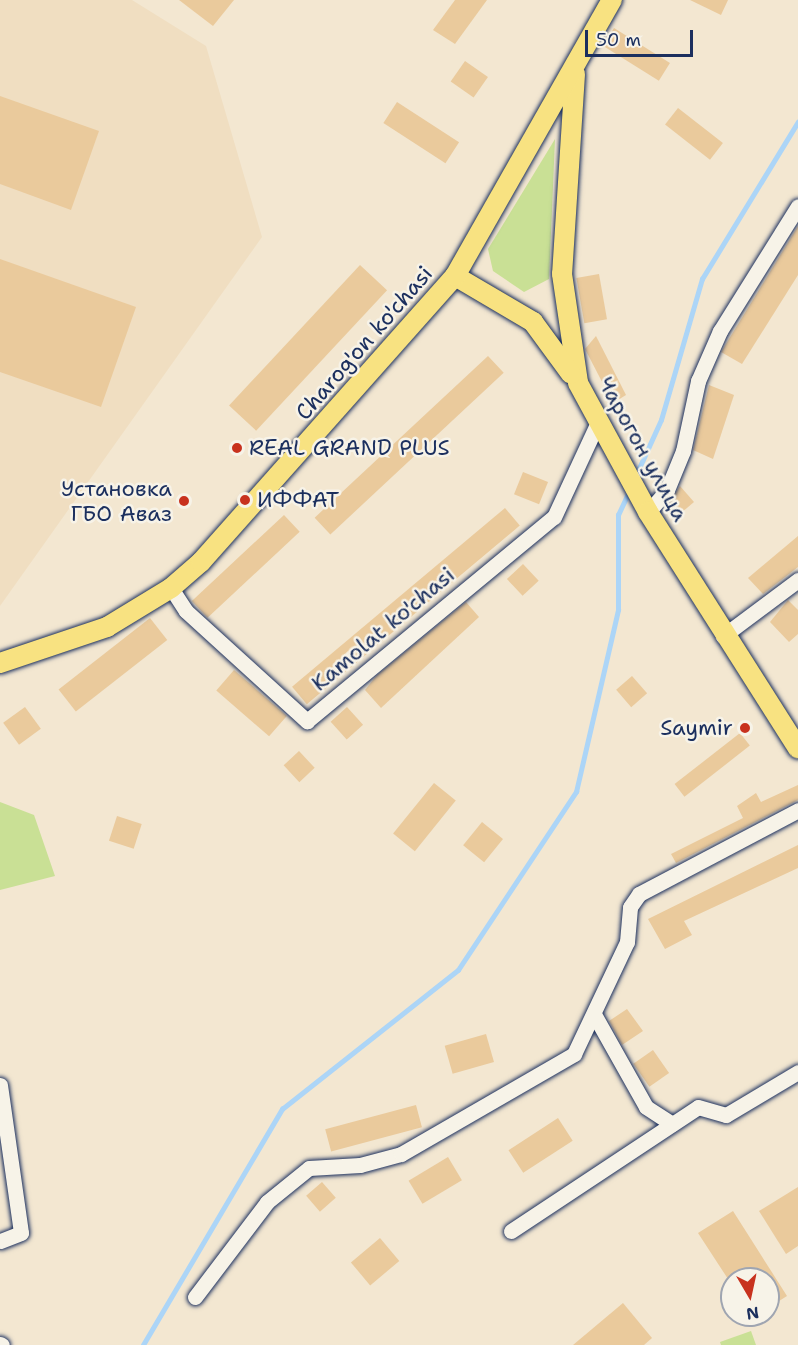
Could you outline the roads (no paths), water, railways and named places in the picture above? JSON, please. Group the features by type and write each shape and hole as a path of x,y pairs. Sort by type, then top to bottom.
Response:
{"main road":[{"name":"Charog'on ko'chasi","path":"0,663 107,627 171,588 217,544 455,276 612,0"},
{"name":"Чарогон улица","path":"576,65 562,274 578,383 598,422 641,492 648,512 723,636 798,748"},
{"path":"455,276 533,322 578,383"}],"street":[{"path":"648,512 667,490 683,451 698,381 720,332 798,206"},
{"name":"Kamolat ko'chasi","path":"171,588 186,611 307,721 554,517 598,422"},
{"path":"723,636 798,580"},
{"path":"195,1297 267,1202 309,1168 360,1165 410,1149 574,1054 595,1016 627,942 630,907 639,894 798,810"},
{"path":"595,1016 646,1107 672,1124"},
{"path":"511,1231 698,1107 726,1115 798,1072"},
{"path":"0,1085 21,1233 0,1241"}],"waterway":[{"path":"636,475 661,420 702,279 798,122"},
{"path":"143,1345 282,1109 458,970 576,792 618,610 618,515 629,491"}],"place":[{"name":"REAL GRAND PLUS","path":"237,448"},
{"name":"ИФФАТ","path":"245,500"},
{"name":"Установка ГБО Аваз","path":"184,501"},
{"name":"Saymir","path":"745,728"}]}
